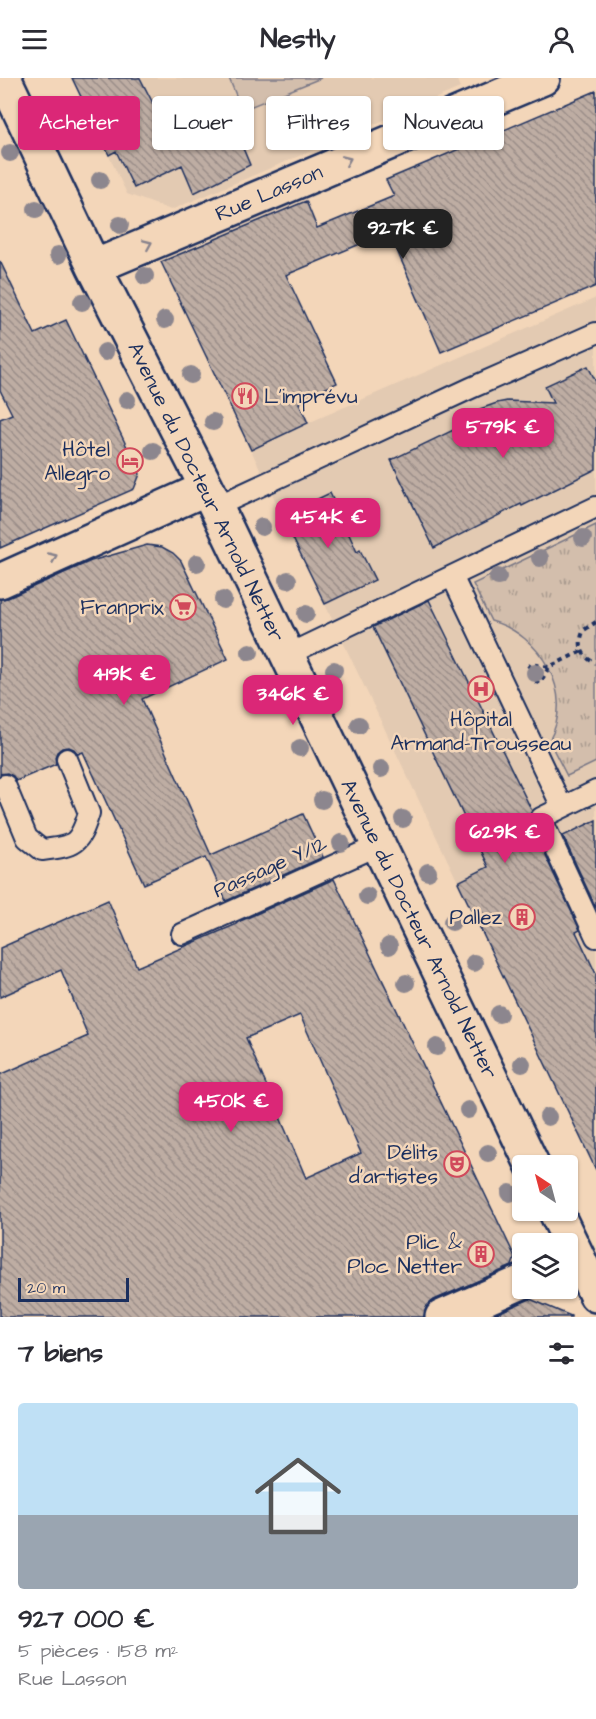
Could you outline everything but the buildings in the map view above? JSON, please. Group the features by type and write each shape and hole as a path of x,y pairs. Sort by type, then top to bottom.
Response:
{"street":[{"name":"Avenue du Docteur Arnold Netter","path":"4,78 94,267 211,498 529,1155"},
{"name":"Rue Lasson","path":"94,267 543,78"},
{"path":"0,581 211,498"},
{"path":"578,1268 596,1295"},
{"path":"442,1317 512,1286"}],"lane":[{"path":"211,498 596,333"},
{"path":"287,655 596,507"},
{"path":"452,576 514,683 562,807"},
{"path":"5,785 27,838 42,850 69,847 83,834 90,813 67,759"},
{"path":"596,791 541,818 596,937"},
{"name":"Passage Y/12","path":"182,934 379,845"}],"path":[{"path":"596,622 586,627 581,634 580,643 585,657 596,663"},
{"path":"514,683 540,683 549,667 582,651"},
{"path":"514,683 531,664 549,667"}],"shaded area":[{"path":"72,78 456,78 460,88 441,96 383,96 383,121 371,126 371,96 266,96 266,150 313,150 171,210 127,194 106,150 140,150 140,96 81,96"},
{"name":"Hôpital Armand-Trousseau","path":"596,298 596,1170 251,450"}],"green space":[{"path":"229,78 321,78 277,96 266,96 266,100 254,105 254,96 236,96"},
{"path":"596,525 596,762 567,776 549,741 556,723 558,704 555,685 548,668 525,638 491,621 473,584"}],"place":[{"name":"L'imprévu","path":"245,396"},
{"name":"Hôtel Allegro","path":"130,461"},
{"name":"Franprix","path":"183,607"},
{"name":"Hôpital Armand-Trousseau","path":"481,689"},
{"name":"Pallez","path":"522,917"},
{"name":"Délits d'artistes","path":"457,1164"},
{"name":"Plic & Ploc Netter","path":"481,1254"}]}
